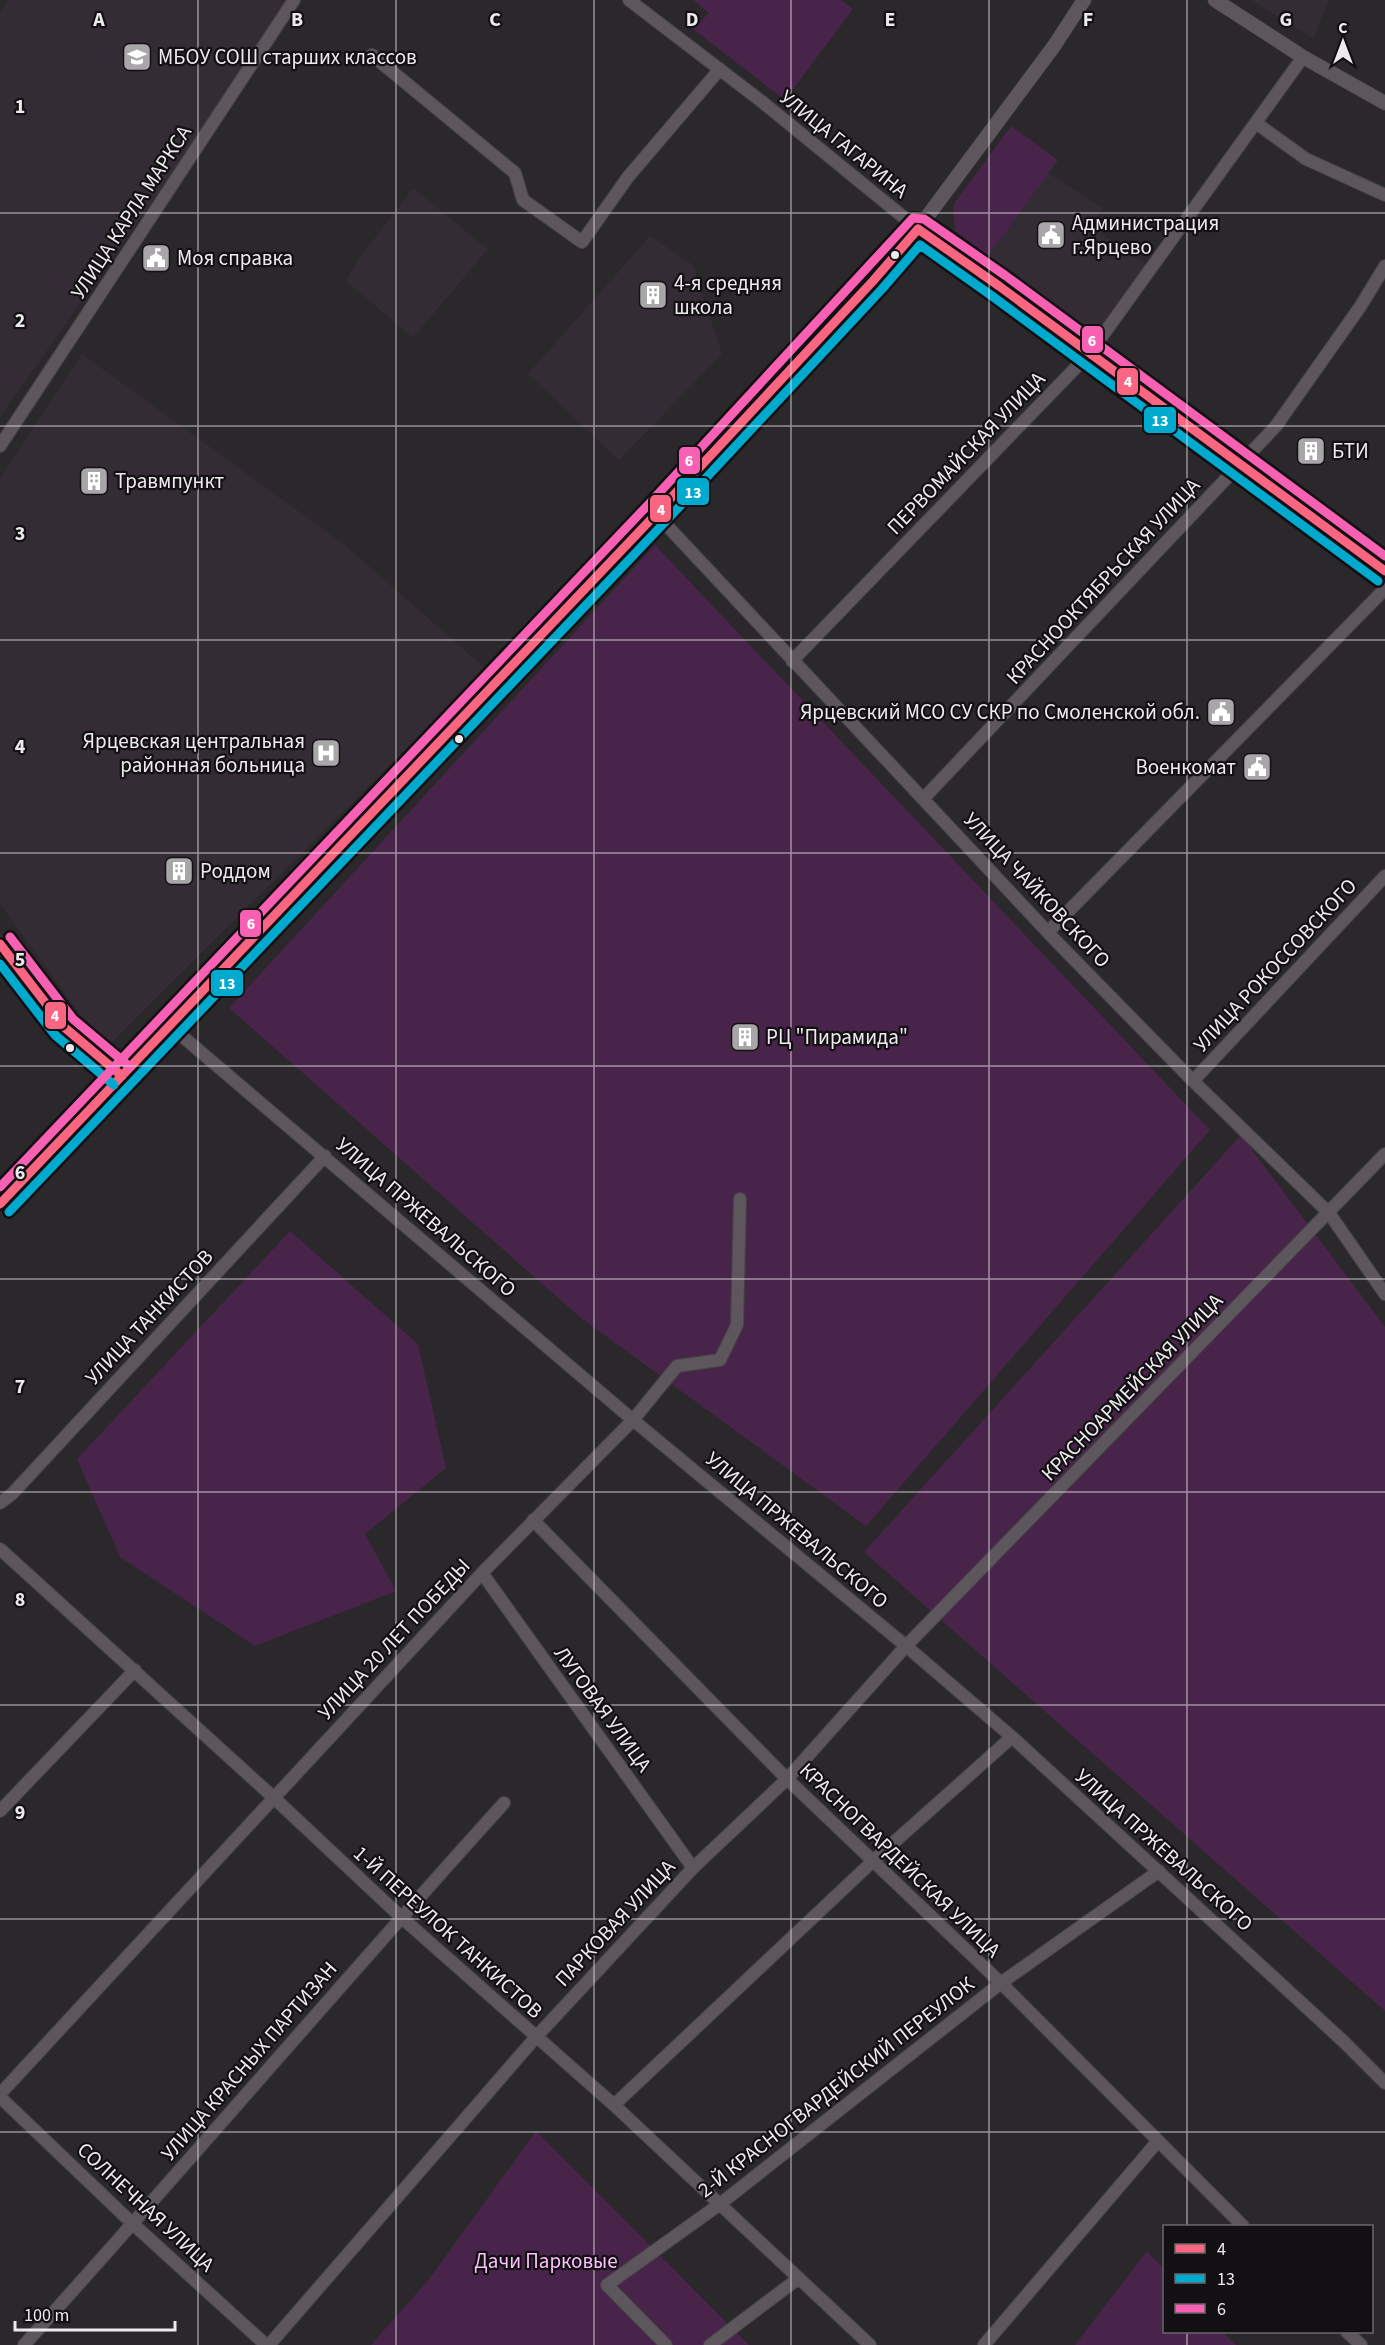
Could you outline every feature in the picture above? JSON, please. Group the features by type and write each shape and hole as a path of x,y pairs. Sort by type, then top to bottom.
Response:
{"street":[{"name":"УЛИЦА КАРЛА МАРКСА","path":"0,446 294,0"},
{"name":"УЛИЦА ГАГАРИНА","path":"630,0 720,69 918,229 1385,571"},
{"path":"0,1204 656,514 873,281 918,229 1054,46 1084,0"},
{"path":"1215,0 1303,57 1385,103"},
{"path":"372,55 515,173 523,200 582,242 628,177 720,69"},
{"name":"ПЕРВОМАЙСКАЯ УЛИЦА","path":"792,662 1090,353 1303,57"},
{"path":"1256,123 1306,159 1385,195"},
{"name":"КРАСНООКТЯБРЬСКАЯ УЛИЦА","path":"924,798 1276,426 1360,307 1385,266"},
{"name":"УЛИЦА ЧАЙКОВСКОГО","path":"656,514 792,662 924,798 1048,932 1193,1081 1329,1213 1385,1294"},
{"path":"1048,932 1385,589"},
{"name":"УЛИЦА РОКОССОВСКОГО","path":"1193,1081 1385,876"},
{"path":"0,944 64,1027 122,1076"},
{"name":"УЛИЦА ПРЖЕВАЛЬСКОГО","path":"169,1025 633,1420 1012,1737 1343,2041 1385,2083"},
{"name":"КРАСНОАРМЕЙСКАЯ УЛИЦА","path":"906,1646 1385,1154"},
{"name":"УЛИЦА ТАНКИСТОВ","path":"0,1503 6,1500 325,1156"},
{"name":"УЛИЦА 20 ЛЕТ ПОБЕДЫ","path":"0,2096 273,1797 482,1573 633,1420 678,1366 720,1359 736,1325 740,1199"},
{"name":"КРАСНОГВАРДЕЙСКАЯ УЛИЦА","path":"533,1520 787,1779 1000,1983 1242,2225"},
{"name":"1-Й ПЕРЕУЛОК ТАНКИСТОВ","path":"0,1549 135,1670 401,1917 614,2105 870,2345"},
{"name":"ЛУГОВАЯ УЛИЦА","path":"482,1573 693,1868"},
{"name":"ПАРКОВАЯ УЛИЦА","path":"267,2345 536,2037 693,1868 787,1779 906,1646"},
{"path":"0,1811 135,1670"},
{"path":"614,2105 873,1861 1012,1737"},
{"name":"УЛИЦА КРАСНЫХ ПАРТИЗАН","path":"24,2345 504,1803"},
{"name":"2-Й КРАСНОГВАРДЕЙСКИЙ ПЕРЕУЛОК","path":"666,2345 607,2285 720,2204 1000,1983 1159,1871"},
{"name":"СОЛНЕЧНАЯ УЛИЦА","path":"0,2096 133,2224 267,2345"},
{"path":"984,2345 1158,2141"},
{"path":"710,2345 799,2278"},
{"path":"1349,2333 1361,2345"}],"shaded area":[{"path":"8,0 281,0 290,6 0,417 0,12"},
{"path":"1251,0 1329,0 1313,38"},
{"path":"1039,167 1103,208 1092,227 1150,267 1091,350 969,263"},
{"path":"413,188 488,249 413,338 346,281 356,263"},
{"path":"650,236 693,265 722,354 619,460 528,374"},
{"path":"82,354 346,546 486,669 109,1045 88,1025 0,904 0,478"}],"green space":[{"path":"693,0 841,0 853,9 785,100 693,29 709,13"},
{"path":"1011,126 1058,160 988,256 955,231 953,205"},
{"path":"655,545 1210,1130 866,1526 581,1318 229,1008"},
{"path":"1241,1135 1385,1327 1385,2011 864,1552"},
{"path":"290,1231 418,1344 446,1468 365,1534 396,1591 255,1646 120,1557 77,1459"},
{"name":"Дачи Парковые","path":"536,2131 749,2345 371,2345 430,2278"},
{"path":"1147,2251 1163,2268 1163,2333 1224,2333 1236,2345 1075,2345"}],"transit line":[{"name":"6","path":"0,1187 647,506 913,218 924,219 1006,276 1385,556"},
{"name":"4","path":"0,1204 656,514 873,281 918,229 999,286 1385,571"},
{"name":"13","path":"9,1212 665,522 882,289 920,245 1378,581"},
{"name":"6","path":"10,937 73,1019 130,1067"},
{"name":"4","path":"0,944 64,1027 122,1076"},
{"name":"13","path":"0,964 55,1035 114,1085"}],"place":[{"name":"МБОУ СОШ старших классов","path":"137,57"},
{"name":"Администрация г.Ярцево","path":"1051,235"},
{"name":"Моя справка","path":"156,258"},
{"name":"4-я средняя школа","path":"653,295"},
{"name":"БТИ","path":"1311,451"},
{"name":"Травмпункт","path":"94,481"},
{"name":"Ярцевский МСО СУ СКР по Смоленской обл.","path":"1221,712"},
{"name":"Ярцевская центральная районная больница","path":"326,753"},
{"name":"Военкомат","path":"1257,767"},
{"name":"Роддом","path":"179,871"},
{"name":"РЦ \"Пирамида\"","path":"745,1037"}]}
